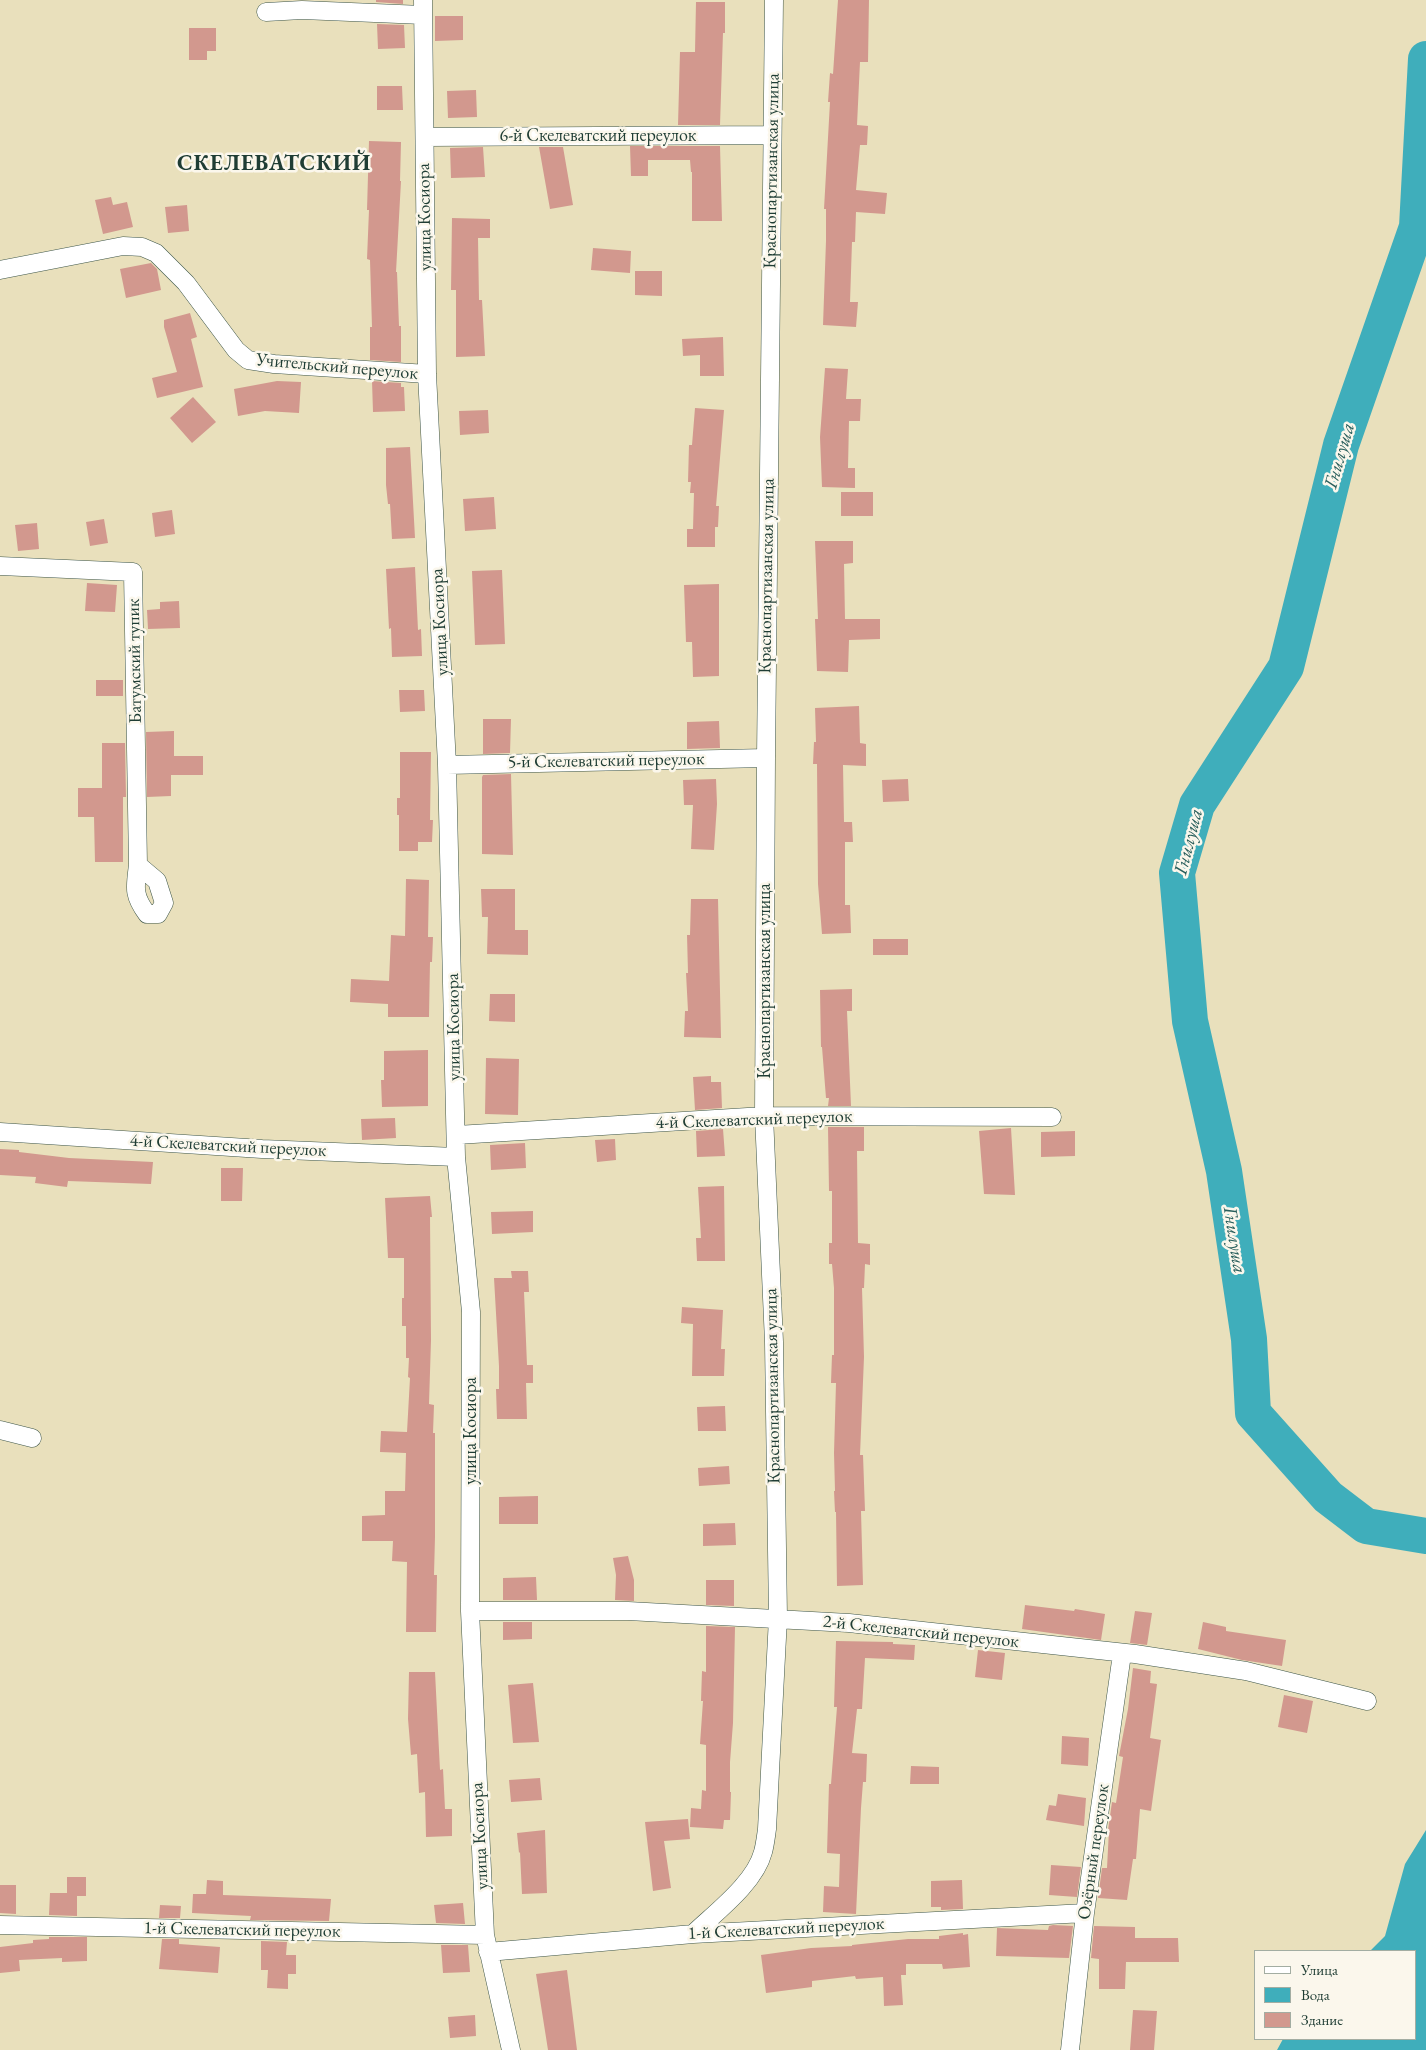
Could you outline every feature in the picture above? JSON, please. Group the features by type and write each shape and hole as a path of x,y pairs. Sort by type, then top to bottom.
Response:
{"street":[{"name":"Краснопартизанская улица","path":"693,1934 743,1886 755,1871 763,1853 767,1829 778,1618 774,1342 764,1116 774,0"},
{"path":"266,12 423,8"},
{"name":"улица Косиора","path":"423,8 427,374 447,765 456,1156 471,1312 470,1611 486,1944 511,2050"},
{"name":"6-й Скелеватский переулок","path":"425,137 772,135"},
{"name":"Учительский переулок","path":"0,270 123,246 142,247 156,253 186,283 236,350 248,360 274,364 427,374"},
{"name":"Батумский тупик","path":"0,566 133,572 137,900 147,914 158,914 164,903 157,881 138,865"},
{"name":"5-й Скелеватский переулок","path":"447,765 766,758"},
{"name":"4-й Скелеватский переулок","path":"457,1135 764,1116 1052,1117"},
{"name":"4-й Скелеватский переулок","path":"0,1132 262,1149 456,1156"},
{"path":"0,1430 32,1438"},
{"name":"2-й Скелеватский переулок","path":"470,1611 628,1611 859,1624 1122,1654 1246,1671 1367,1701"},
{"name":"Озёрный переулок","path":"1070,2050 1085,1913 1122,1654"},
{"name":"1-й Скелеватский переулок","path":"0,1925 486,1944 1085,1913"}],"water":[{"path":"1426,1830 1426,2050 1277,2050 1282,2040 1416,2040 1416,1950 1371,1950 1385,1936 1405,1864"}],"building":[{"path":"376,0 403,0 403,4 376,2"},
{"path":"838,0 869,0 868,62 860,62 857,125 868,126 867,145 860,145 856,190 887,193 885,214 856,212 855,242 852,242 850,302 858,302 856,327 823,325 826,241 826,209 824,209 830,102 828,102 830,73 833,74"},
{"path":"696,2 725,2 720,125 678,125 680,52 695,52"},
{"path":"435,16 463,16 463,40 435,41"},
{"path":"377,24 404,25 405,48 378,49"},
{"path":"189,28 216,28 216,51 207,51 207,60 189,60"},
{"path":"377,86 402,86 403,110 377,110"},
{"path":"476,90 477,117 448,118 447,91"},
{"path":"369,141 401,142 396,272 399,326 401,326 401,362 370,360 370,327 372,327 370,260 367,259"},
{"path":"630,146 720,146 722,221 692,221 692,172 690,160 648,160 648,176 631,176"},
{"path":"483,147 485,177 451,178 450,148"},
{"path":"539,147 563,147 573,205 550,209"},
{"path":"111,197 113,205 127,202 133,227 103,234 95,200"},
{"path":"187,205 189,231 168,233 165,207"},
{"path":"452,218 490,219 490,238 478,238 479,300 482,300 485,356 456,357 456,290 451,290"},
{"path":"593,248 631,251 630,273 591,270"},
{"path":"151,263 157,269 161,290 126,298 120,269"},
{"path":"635,271 662,271 662,296 635,295"},
{"path":"190,313 197,337 191,339 203,387 157,398 152,378 177,372 164,327 164,320"},
{"path":"723,337 724,376 700,376 700,355 683,356 682,339"},
{"path":"825,368 848,369 846,399 861,399 860,421 849,421 848,468 855,468 855,488 822,487 820,437"},
{"path":"277,381 301,382 299,413 265,411 238,416 234,389"},
{"path":"372,381 401,383 401,387 404,387 405,411 373,412"},
{"path":"193,397 216,422 192,443 170,418"},
{"path":"695,408 724,410 716,506 719,506 718,527 715,527 715,547 687,547 687,529 693,529 694,493 690,493 691,482 688,482 689,445 692,445"},
{"path":"488,410 489,433 460,435 459,411"},
{"path":"410,447 415,538 392,539 390,504 388,504 386,485 386,448"},
{"path":"841,492 873,492 873,516 841,516"},
{"path":"494,497 496,529 465,531 463,499"},
{"path":"172,510 175,534 155,537 152,513"},
{"path":"104,519 108,543 90,546 86,522"},
{"path":"37,523 39,549 18,551 15,525"},
{"path":"815,541 853,541 853,563 844,564 845,619 880,619 880,639 849,640 848,672 817,671 815,619 818,619"},
{"path":"415,567 418,630 421,629 422,656 392,657 386,569"},
{"path":"502,570 505,644 475,645 472,571"},
{"path":"87,583 117,585 115,612 85,611"},
{"path":"719,584 719,676 693,677 692,642 686,642 684,585"},
{"path":"179,601 180,628 148,629 147,610 160,609 160,602"},
{"path":"96,680 123,680 123,696 96,696"},
{"path":"399,690 424,690 425,711 400,712"},
{"path":"859,706 860,743 866,744 866,766 843,765 844,822 852,822 853,842 845,842 845,905 850,905 851,933 822,934 818,884 817,764 813,764 814,742 816,742 815,708"},
{"path":"483,719 511,719 510,753 483,754"},
{"path":"719,721 720,748 687,749 687,722"},
{"path":"174,731 174,756 203,756 203,775 171,775 171,796 147,797 146,732"},
{"path":"102,743 125,743 126,797 123,797 123,862 95,862 94,817 78,817 78,788 102,788"},
{"path":"400,752 431,752 430,820 433,820 432,842 418,842 418,851 399,851 397,798 400,798"},
{"path":"511,774 513,855 482,854 482,777 483,775"},
{"path":"716,779 717,804 714,850 691,849 693,805 684,805 683,780"},
{"path":"908,779 909,801 883,802 882,780"},
{"path":"406,879 429,880 428,937 433,937 432,962 430,962 429,1017 388,1017 388,1004 350,1002 351,979 389,981 391,935 405,936"},
{"path":"481,889 515,889 515,930 528,930 528,955 487,954 488,917 482,917"},
{"path":"691,899 718,899 721,1038 684,1037 685,1011 688,1011 687,935 690,935"},
{"path":"873,939 908,939 908,955 873,955"},
{"path":"852,989 852,1011 847,1011 851,1106 828,1106 829,1098 826,1098 821,1047 820,990"},
{"path":"490,994 515,994 515,1022 489,1021"},
{"path":"428,1050 428,1106 382,1107 381,1080 384,1080 384,1051"},
{"path":"486,1058 519,1059 518,1115 485,1114"},
{"path":"711,1076 711,1082 721,1082 722,1108 695,1110 693,1077"},
{"path":"395,1118 396,1138 362,1140 361,1119"},
{"path":"828,1127 864,1127 864,1151 857,1151 858,1243 870,1244 870,1265 865,1264 864,1288 862,1288 864,1357 860,1455 863,1455 865,1511 861,1511 863,1585 837,1586 834,1491 836,1383 831,1383 832,1355 834,1355 834,1288 832,1264 829,1264 829,1243 832,1243 832,1191 829,1191"},
{"path":"1011,1128 1015,1195 984,1194 979,1131"},
{"path":"723,1129 725,1156 697,1157 696,1131"},
{"path":"1075,1131 1075,1156 1041,1157 1041,1132"},
{"path":"615,1139 616,1160 597,1162 595,1140"},
{"path":"525,1143 526,1168 491,1170 490,1145"},
{"path":"0,1149 69,1158 153,1162 151,1184 68,1181 67,1187 35,1183 36,1177 0,1175"},
{"path":"221,1168 243,1168 242,1201 221,1201"},
{"path":"724,1186 725,1261 697,1261 696,1238 701,1238 698,1187"},
{"path":"430,1196 432,1217 430,1217 431,1340 429,1404 434,1405 433,1433 435,1433 434,1575 437,1575 436,1632 406,1632 407,1562 392,1561 393,1541 362,1541 362,1516 385,1515 385,1491 405,1491 406,1453 380,1452 381,1431 407,1432 410,1378 408,1377 409,1358 406,1358 406,1326 402,1326 404,1258 388,1258 385,1198"},
{"path":"533,1211 533,1232 492,1234 491,1212"},
{"path":"511,1271 528,1271 529,1292 524,1292 527,1365 533,1365 533,1383 526,1383 527,1419 497,1419 496,1389 499,1389 499,1366 494,1278 512,1278"},
{"path":"682,1307 723,1310 721,1349 725,1349 724,1376 692,1376 693,1324 681,1323"},
{"path":"725,1406 726,1431 698,1431 697,1407"},
{"path":"729,1466 730,1484 699,1486 698,1468"},
{"path":"538,1496 538,1524 499,1524 499,1497"},
{"path":"735,1523 736,1545 703,1546 703,1524"},
{"path":"628,1556 634,1580 634,1601 615,1600 616,1575 613,1558"},
{"path":"536,1577 537,1600 503,1600 503,1578"},
{"path":"706,1580 734,1580 734,1606 706,1605"},
{"path":"1025,1605 1074,1611 1075,1609 1105,1614 1101,1640 1022,1629"},
{"path":"1135,1611 1152,1613 1147,1645 1130,1643"},
{"path":"503,1622 532,1622 532,1639 503,1640"},
{"path":"1203,1622 1226,1627 1226,1631 1286,1640 1282,1666 1242,1660 1198,1649"},
{"path":"706,1626 735,1627 733,1723 730,1762 730,1820 724,1820 723,1829 690,1827 691,1808 701,1809 702,1790 706,1791 706,1745 700,1744 703,1701 701,1701 702,1671 706,1672"},
{"path":"836,1641 893,1642 893,1644 915,1645 914,1660 865,1658 862,1709 857,1709 852,1753 867,1754 866,1782 863,1782 861,1808 856,1914 823,1912 824,1886 839,1887 840,1854 827,1853 829,1784 831,1784 837,1707 834,1707"},
{"path":"978,1650 1005,1653 1002,1680 975,1677"},
{"path":"1133,1668 1151,1671 1150,1683 1157,1684 1150,1738 1161,1740 1151,1811 1140,1809 1136,1859 1133,1859 1127,1900 1098,1898 1102,1868 1107,1868 1108,1830 1112,1802 1116,1803 1123,1757 1119,1756 1128,1709"},
{"path":"409,1672 435,1672 440,1770 443,1769 445,1809 452,1809 452,1836 426,1837 425,1792 419,1793 417,1754 411,1755 408,1719"},
{"path":"533,1683 539,1742 513,1743 508,1685"},
{"path":"1284,1695 1313,1701 1307,1733 1278,1727"},
{"path":"1062,1736 1089,1738 1088,1766 1061,1764"},
{"path":"911,1766 939,1767 939,1784 910,1784"},
{"path":"540,1778 542,1800 511,1802 509,1780"},
{"path":"1058,1794 1086,1798 1084,1826 1046,1820 1049,1805 1056,1806"},
{"path":"688,1819 690,1839 664,1841 671,1888 653,1891 645,1822"},
{"path":"545,1830 547,1893 522,1894 517,1833"},
{"path":"1051,1865 1081,1867 1077,1897 1049,1895"},
{"path":"67,1877 86,1877 86,1896 77,1896 77,1916 49,1915 50,1893 67,1893"},
{"path":"207,1880 223,1881 223,1895 331,1899 329,1921 250,1920 251,1916 192,1913 193,1894 206,1894"},
{"path":"962,1880 963,1909 941,1910 941,1907 931,1907 931,1881"},
{"path":"0,1885 16,1885 16,1914 0,1913"},
{"path":"463,1903 465,1924 436,1923 434,1905"},
{"path":"160,1905 181,1906 180,1918 159,1918"},
{"path":"1049,1926 1073,1926 1069,1958 996,1956 997,1928 1048,1930"},
{"path":"1094,1926 1135,1927 1135,1938 1178,1938 1179,1962 1126,1962 1125,1989 1099,1989 1099,1959 1091,1958"},
{"path":"963,1933 963,1935 968,1934 970,1967 943,1969 942,1964 906,1964 906,1975 901,1975 903,2005 884,2006 883,1977 856,1979 855,1976 812,1981 812,1987 766,1993 761,1955 811,1948 852,1946 908,1939 939,1939 939,1936"},
{"path":"49,1937 87,1937 87,1961 62,1962 62,1958 19,1960 20,1971 0,1973 0,1947 33,1943 33,1940 49,1939"},
{"path":"162,1939 179,1939 179,1944 220,1947 218,1973 159,1969"},
{"path":"261,1941 287,1942 286,1955 296,1955 296,1974 288,1974 288,1989 267,1988 268,1970 261,1970"},
{"path":"441,1945 468,1945 470,1972 443,1973"},
{"path":"567,1970 577,2050 548,2050 536,1974"},
{"path":"1133,2010 1157,2011 1154,2050 1130,2050"},
{"path":"475,2015 476,2036 450,2038 448,2017"}],"waterway":[{"name":"Гнилуша","path":"1426,59 1417,227 1341,445 1286,667 1197,805 1177,873 1190,1021 1224,1171 1249,1339 1253,1413 1328,1497 1366,1526 1426,1536"}],"district":[{"name":"СКЕЛЕВАТСКИЙ","path":"274,164"}]}
